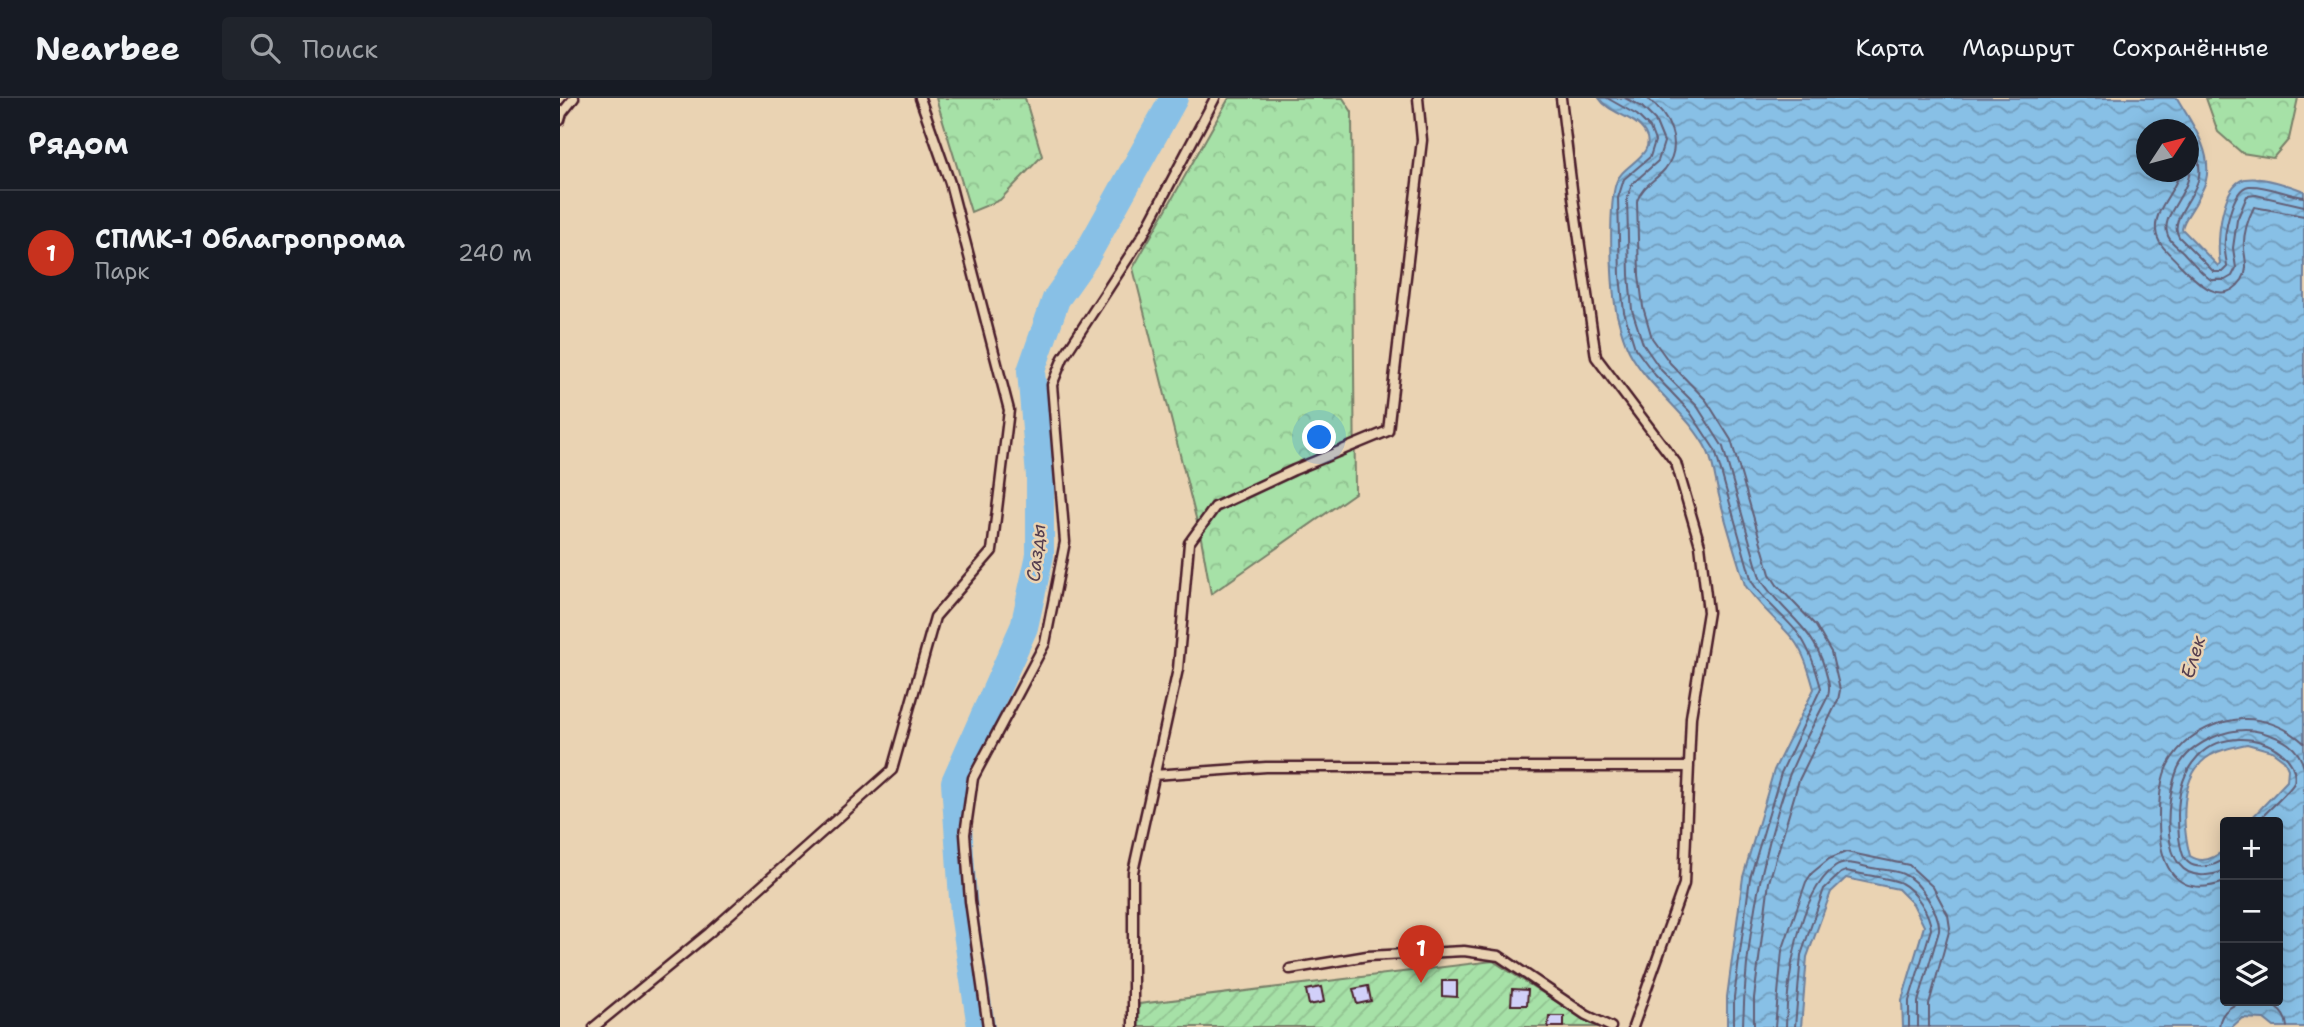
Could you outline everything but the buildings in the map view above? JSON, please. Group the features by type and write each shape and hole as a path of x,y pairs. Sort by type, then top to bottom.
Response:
{"lane":[{"path":"560,120 574,98"},
{"path":"594,1027 709,933 892,770 935,617 992,551 1009,410 950,183 920,98"},
{"path":"988,1027 970,901 965,834 973,778 1045,643 1065,542 1052,385 1063,358 1143,234 1215,98"},
{"path":"1133,1027 1133,872 1178,669 1189,543 1215,507 1294,470 1388,431 1422,140 1418,98"},
{"path":"1561,98 1596,357 1676,463 1700,545 1708,612 1691,717 1684,884 1633,1027"},
{"path":"1154,775 1266,767 1689,767"},
{"path":"1290,969 1367,956 1464,951 1499,956 1586,1015 1611,1027"}],"green space":[{"path":"936,98 1025,98 1042,156 1000,200 971,212"},
{"path":"1229,98 1343,98 1352,112 1355,493 1211,594 1201,538 1133,268"},
{"path":"2206,98 2298,98 2289,139 2273,158 2242,153 2218,132"},
{"path":"1493,961 1596,1027 1133,1027 1139,1004"}],"water":[{"name":"Елек","path":"1599,98 2177,98 2190,119 2136,119 2136,182 2199,182 2199,137 2206,158 2206,180 2182,229 2218,266 2222,216 2230,192 2237,183 2245,179 2260,179 2304,191 2304,1027 2274,1027 2264,1019 2242,1018 2232,1027 1903,1027 1902,1000 1924,926 1913,904 1898,889 1846,878 1831,892 1807,957 1801,1027 1727,1027 1727,997 1743,877 1774,770 1814,689 1797,644 1745,585 1708,452 1690,425 1637,365 1624,338 1613,287 1611,229 1614,195 1619,177 1643,154 1648,141 1635,122 1609,108"}],"waterway":[{"name":"Сазды","path":"981,1027 964,913 955,782 1024,627 1040,555 1040,476 1031,371 1056,299 1085,258 1174,98"}],"place":[{"name":"СПМК-1 Облагропрома","path":"1421,983"}]}
